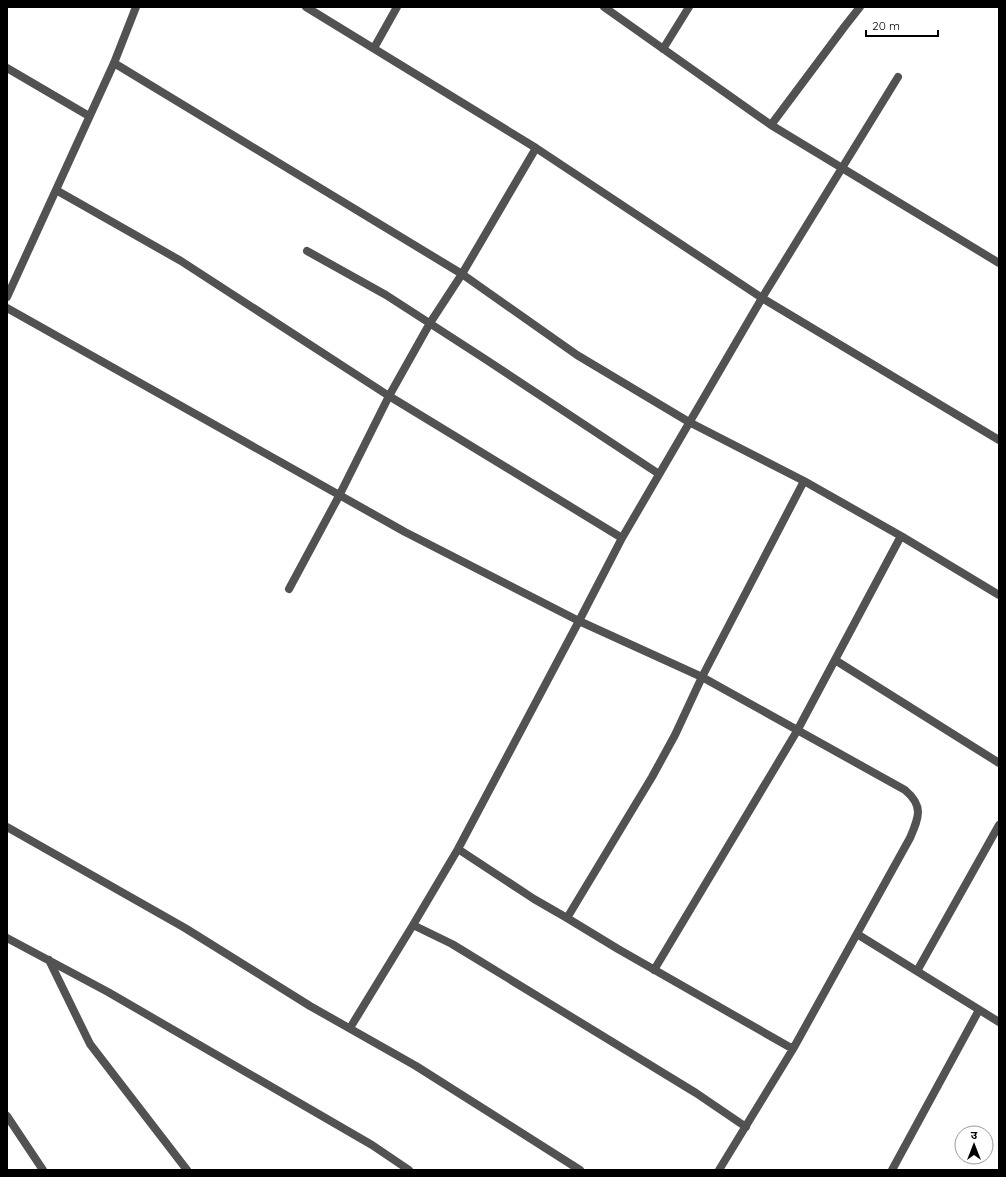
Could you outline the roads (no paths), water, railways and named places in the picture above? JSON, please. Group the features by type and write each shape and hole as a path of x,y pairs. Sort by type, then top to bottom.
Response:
{"street":[{"path":"7,297 114,63 136,7"},
{"path":"306,7 536,148 762,298 999,440"},
{"path":"374,48 397,7"},
{"path":"604,7 771,125 999,262"},
{"path":"663,49 689,7"},
{"path":"771,125 860,7"},
{"path":"114,63 462,274 577,355 689,422 804,481 901,536 999,595"},
{"path":"7,68 89,116"},
{"path":"350,1028 458,849 622,538 762,298 898,77"},
{"path":"289,589 339,496 389,396 430,323 462,274 536,148"},
{"path":"56,190 181,261 389,396 622,538"},
{"path":"307,250 386,295 659,474"},
{"path":"7,308 405,532 579,621 702,677 905,790 912,796 918,808 918,816 913,831 793,1049 719,1170"},
{"path":"567,918 652,777 675,735 702,677 804,481"},
{"path":"654,970 797,731 901,536"},
{"path":"835,660 999,763"},
{"path":"917,971 999,825"},
{"path":"7,827 185,928 310,1006 416,1066 580,1170"},
{"path":"458,849 534,899 654,970 793,1049"},
{"path":"413,925 452,944 696,1093 746,1126"},
{"path":"857,934 999,1022"},
{"path":"7,938 108,992 372,1145 409,1170"},
{"path":"49,960 90,1044 187,1170"},
{"path":"892,1170 979,1010"},
{"path":"7,1116 43,1170"}]}
